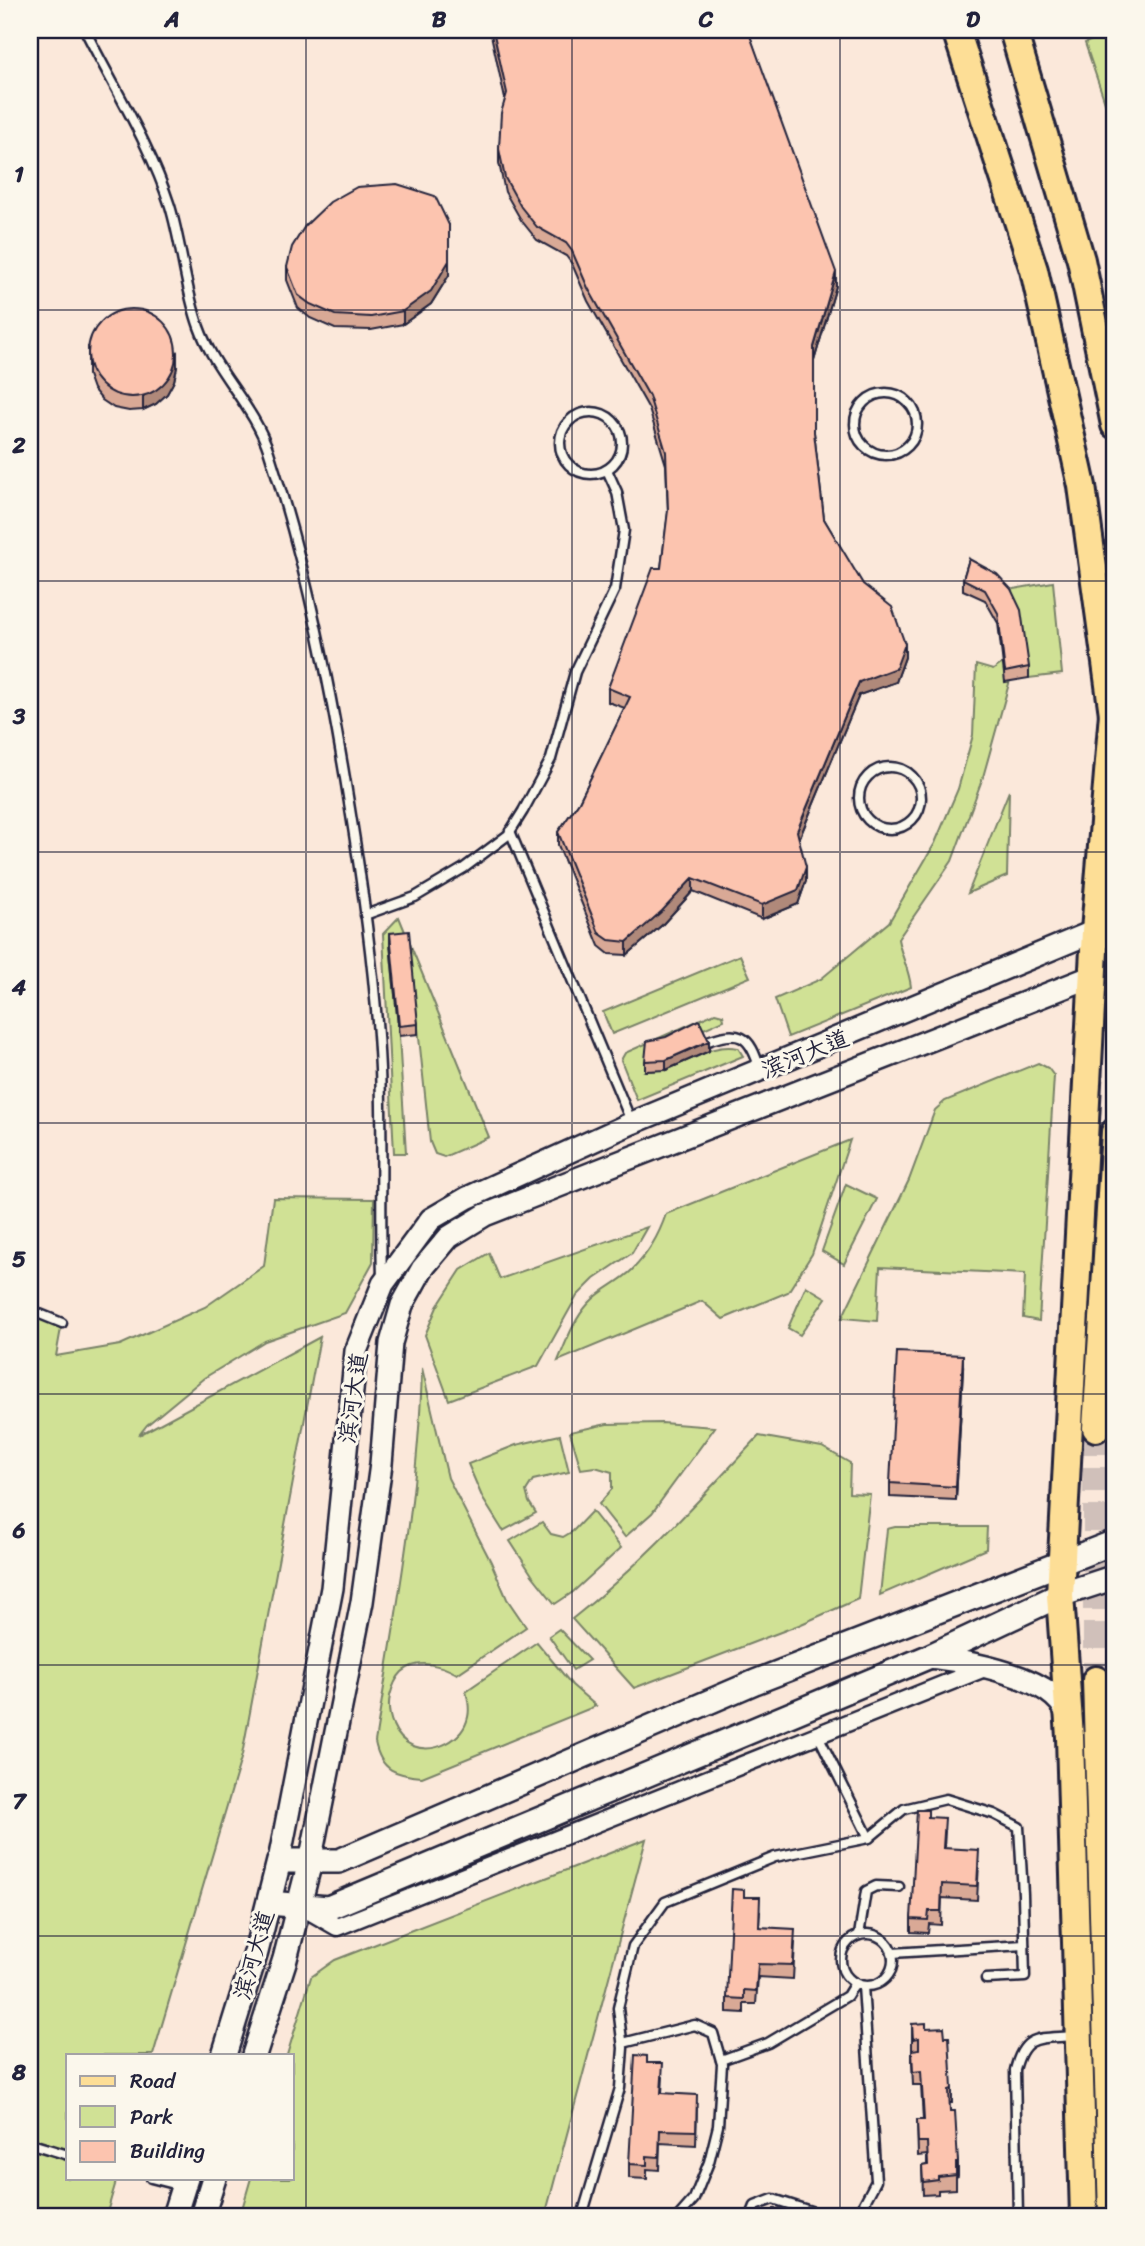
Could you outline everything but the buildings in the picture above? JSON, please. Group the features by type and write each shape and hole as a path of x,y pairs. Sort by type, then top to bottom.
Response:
{"main road":[{"path":"956,30 1034,270 1082,486 1114,725 1093,976 1060,1595 1070,1737 1084,2216"},
{"path":"1013,30 1081,260 1115,425"},
{"path":"1096,1428 1115,1132"},
{"path":"279,1861 339,1861 755,1682 1115,1542"},
{"path":"269,1903 328,1908 928,1657 1060,1595 1115,1577"},
{"path":"1096,1680 1112,2216"},
{"name":"滨河大道","path":"224,2054 279,1861"},
{"name":"滨河大道","path":"254,2054 285,1958 310,1862"},
{"path":"202,2216 213,2180"},
{"path":"174,2216 184,2182"}],"street":[{"name":"滨河大道","path":"279,1861 332,1588 356,1352 383,1284 431,1219 467,1198 632,1124 1096,931"},
{"name":"滨河大道","path":"310,1862 362,1602 381,1464 391,1343 402,1305 422,1269 449,1237 485,1215 1093,976"},
{"path":"928,1657 987,1667 1023,1678 1054,1695 1066,1710 1070,1737"},
{"path":"299,1905 337,1927 987,1667"}],"lane":[{"path":"85,30 148,148 178,232 198,324 208,351 247,407 268,448 309,602 332,704 365,915 380,1067 383,1284"},
{"path":"884,393 904,399 912,407 917,427 910,445 892,456 882,456 864,448 854,430 855,419 865,400 884,393"},
{"path":"600,412 610,417 617,425 623,445 620,455 607,470 587,474 578,471 563,458 560,437 570,419 579,413 600,412"},
{"path":"365,915 415,897 464,867 510,831 551,760 575,672 615,589 624,530 617,492 607,470"},
{"path":"888,766 908,772 920,790 921,800 913,819 896,829 886,830 868,821 858,803 858,792 869,774 888,766"},
{"path":"510,831 632,1124"},
{"path":"705,1042 726,1034 742,1037 754,1050 760,1072"},
{"path":"30,1310 62,1323"},
{"path":"818,1735 869,1838"},
{"path":"582,2216 620,2088 623,2043 618,2008 633,1946 666,1902 775,1857 869,1838 904,1809 946,1799 994,1814 1019,1827 1025,1977 986,1979"},
{"path":"859,1936 866,1891 876,1886 899,1887"},
{"path":"867,1934 883,1939 892,1953 891,1970 887,1977 872,1986 859,1985 848,1978 841,1962 845,1946 867,1934"},
{"path":"892,1953 1024,1945"},
{"path":"721,2060 768,2043 847,1996 859,1985"},
{"path":"843,2216 860,2211 876,2182 859,1985"},
{"path":"623,2043 695,2025 713,2033 721,2060 718,2126 709,2162 694,2199 679,2216"},
{"path":"1018,2216 1015,2070 1020,2050 1032,2040 1079,2035"},
{"path":"30,2147 35,2145 66,2154"},
{"path":"750,2216 755,2206 773,2199 826,2216"}],"green space":[{"path":"1115,30 1115,132 1085,43"},
{"path":"1053,582 1062,674 1029,678 1003,591"},
{"path":"1003,663 1010,680 983,777 952,861 898,939 911,987 788,1037 775,999 821,979 889,922 935,843 958,789 973,735 976,665 993,670"},
{"path":"1009,791 1007,876 968,893"},
{"path":"399,917 489,1137 444,1157 435,1154 430,1142 409,942 390,944 406,1153 394,1153 383,934"},
{"path":"740,955 750,977 612,1034 603,1012"},
{"path":"715,1013 723,1015 724,1020 699,1031 645,1071 669,1067 703,1052 726,1047 738,1048 743,1056 637,1100 621,1060 625,1053"},
{"path":"1038,1063 1048,1068 1054,1076 1039,1321 1023,1318 1025,1274 880,1267 877,1321 842,1318 909,1180 935,1110 945,1101"},
{"path":"850,1140 812,1254 788,1292 723,1319 702,1301 558,1361 584,1309 638,1264 652,1244 666,1214"},
{"path":"846,1184 877,1199 844,1264 822,1251"},
{"path":"273,1198 374,1199 373,1262 345,1313 265,1341 204,1378 147,1425 139,1435 320,1337 242,1755 153,2054 66,2054 66,2180 116,2180 106,2216 30,2216 30,1310 62,1323 56,1356 120,1345 205,1307 264,1266"},
{"path":"647,1227 632,1253 594,1279 577,1296 538,1366 449,1400 425,1335 437,1307 461,1270 489,1253 500,1279"},
{"path":"806,1286 826,1298 800,1335 788,1328"},
{"path":"422,1368 448,1478 507,1599 526,1627 457,1674 430,1664 415,1665 402,1672 394,1683 389,1703 396,1731 406,1742 421,1748 447,1743 460,1732 468,1717 466,1691 537,1642 572,1685 596,1706 422,1777 391,1770 381,1759 375,1742 411,1509"},
{"path":"662,1423 715,1427 652,1513 625,1537 599,1504 612,1489 612,1472 595,1467 581,1469 570,1432 607,1424"},
{"path":"560,1435 569,1472 533,1480 526,1491 536,1513 503,1531 483,1499 468,1464 516,1445"},
{"path":"759,1436 822,1447 850,1463 849,1493 870,1494 858,1599 799,1625 634,1688 572,1619 646,1554"},
{"path":"592,1511 621,1548 573,1592 555,1604 510,1541 542,1522 551,1534 563,1537 573,1531"},
{"path":"987,1527 986,1549 880,1595 887,1529"},
{"path":"559,1629 589,1660 573,1670 549,1636"},
{"path":"646,1839 545,2216 240,2216 250,2180 294,2180 294,2054 287,2054 311,1977 335,1960"}],"tunnel":[{"path":"1096,1428 1096,1680"}]}
